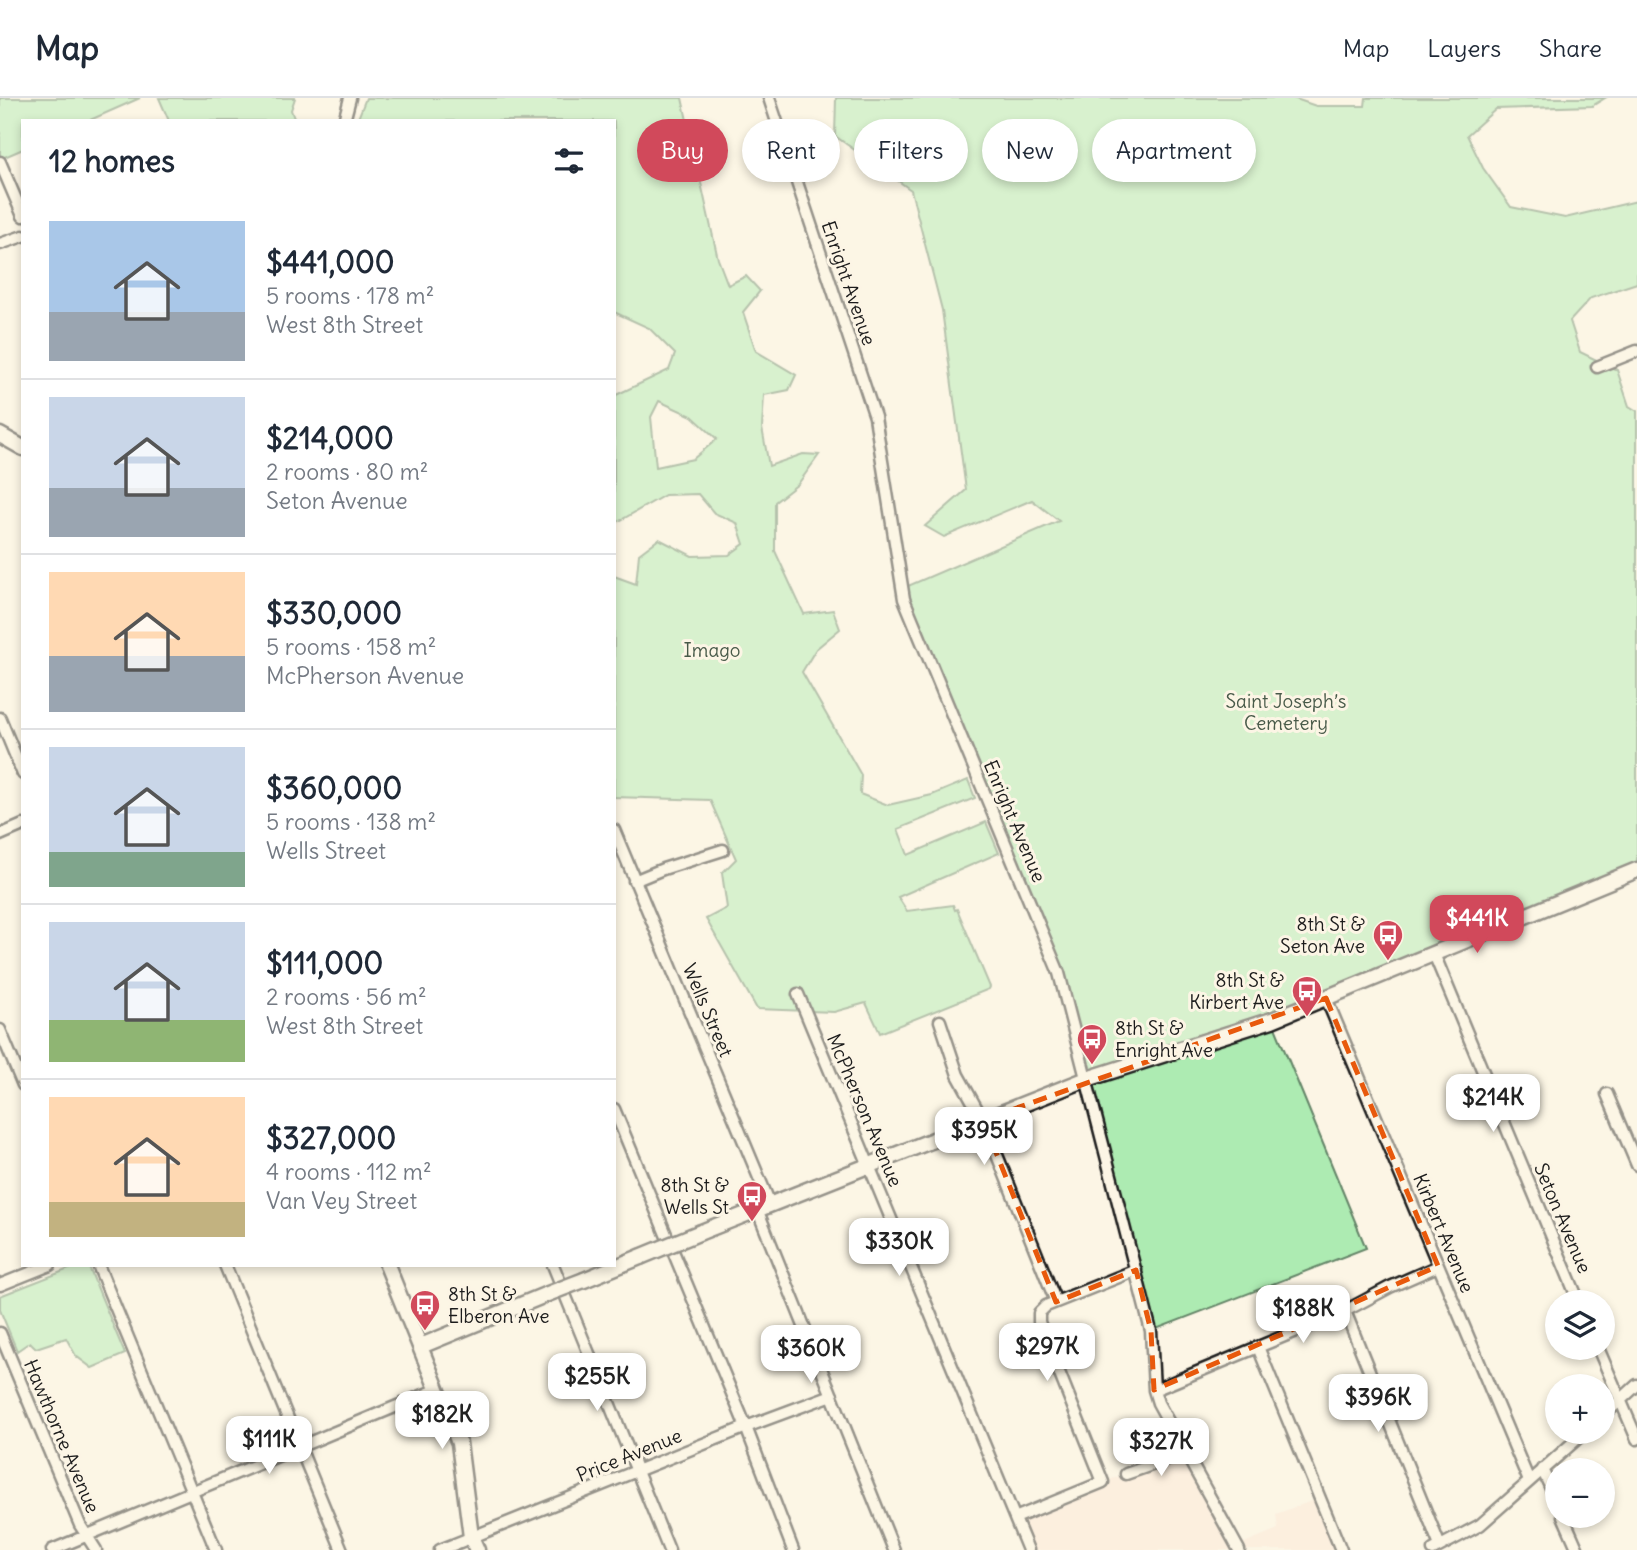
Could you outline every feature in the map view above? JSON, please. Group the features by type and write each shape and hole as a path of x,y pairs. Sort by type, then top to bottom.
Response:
{"street":[{"path":"345,119 350,98"},
{"name":"Enright Avenue","path":"769,98 875,417 904,599 1059,973 1151,1331 1153,1390 1238,1550"},
{"path":"0,162 20,197"},
{"path":"0,244 21,237"},
{"path":"1597,367 1637,351"},
{"path":"0,435 21,446"},
{"path":"0,718 21,769"},
{"path":"0,835 21,826"},
{"name":"Wells Street","path":"616,835 764,1207 832,1395 894,1550"},
{"path":"634,881 723,850"},
{"path":"616,1267 1087,1079 1272,1020 1637,870"},
{"name":"Seton Avenue","path":"1434,954 1574,1290"},
{"name":"McPherson Avenue","path":"798,994 1028,1550"},
{"name":"Kirbert Avenue","path":"1326,998 1529,1481"},
{"path":"940,1021 958,1075 983,1120 1056,1302"},
{"path":"0,1030 21,1080"},
{"path":"1607,1094 1637,1165"},
{"path":"616,1114 746,1426 793,1550"},
{"path":"1153,1390 1345,1311 1438,1266"},
{"path":"0,1285 45,1267"},
{"path":"99,1267 216,1550"},
{"path":"226,1267 342,1550"},
{"path":"388,1267 459,1443 474,1543"},
{"path":"554,1267 669,1550"},
{"path":"421,1346 616,1267"},
{"path":"1015,1518 1102,1482 1040,1322 1041,1310 1136,1270"},
{"path":"1345,1311 1437,1548 1480,1525 1571,1444"},
{"name":"Hawthorne Avenue","path":"0,1333 80,1525 96,1550"},
{"path":"1258,1347 1341,1550"},
{"path":"1603,1360 1637,1439"},
{"path":"1615,1405 1637,1385"},
{"path":"52,1550 438,1389"},
{"name":"Price Avenue","path":"440,1550 474,1543 637,1470 832,1395"},
{"path":"1126,1474 1186,1452"},
{"path":"1542,1469 1545,1476"},
{"path":"1568,1528 1578,1550"}],"highlighted area":[{"path":"1326,998 1438,1266 1154,1390 1151,1331 1136,1270 1056,1302 983,1120"}],"shaded area":[{"path":"1186,1453 1237,1546 1278,1529 1276,1514 1320,1498 1341,1550 1028,1550 1015,1518 1103,1482"}],"green space":[{"path":"0,98 140,98 93,119 21,119 21,150 0,159"},
{"path":"159,98 295,98 291,110 294,119 168,119"},
{"name":"Imago","path":"366,98 682,98 687,119 637,119 637,182 701,182 718,259 728,285 746,276 760,291 743,312 756,351 796,375 789,390 764,395 762,428 769,466 803,454 819,455 798,484 775,502 775,551 804,614 833,610 840,629 816,649 802,672 861,775 860,794 888,805 932,795 968,780 975,798 898,829 908,855 986,822 999,853 898,897 907,911 953,905 955,910 957,909 989,989 880,1033 866,1003 834,1012 757,1009 706,919 727,908 722,873 736,859 710,800 616,797 616,577 636,584 639,554 659,539 692,556 729,555 744,544 737,523 714,513 698,494 665,495 616,523 616,395 669,370 675,354 649,328 616,313 616,119 358,119","holes":["659,401 692,416 717,439 693,459 656,467 651,417"]},
{"name":"Saint Joseph’s Cemetery","path":"836,98 1293,98 1316,106 1365,106 1366,98 1605,98 1592,106 1496,109 1467,135 1483,168 1511,207 1565,218 1637,201 1637,283 1591,298 1570,321 1580,352 1617,370 1629,406 1637,411 1637,870 1272,1020 1366,1248 1151,1331 1064,990 901,589 1059,521 1032,500 944,537 925,526 966,490 942,310 911,190 900,182 968,182 968,119 854,119 854,150 840,140 840,119 835,119"},
{"path":"74,1267 89,1267 125,1354 92,1368 76,1356 66,1338 36,1348 30,1342 17,1351 0,1310 0,1296"}],"place":[{"name":"8th St & Seton Ave","path":"1388,962"},
{"name":"8th St & Kirbert Ave","path":"1307,1018"},
{"name":"8th St & Enright Ave","path":"1092,1066"},
{"name":"8th St & Wells St","path":"752,1223"},
{"name":"8th St & Elberon Ave","path":"425,1332"}]}
